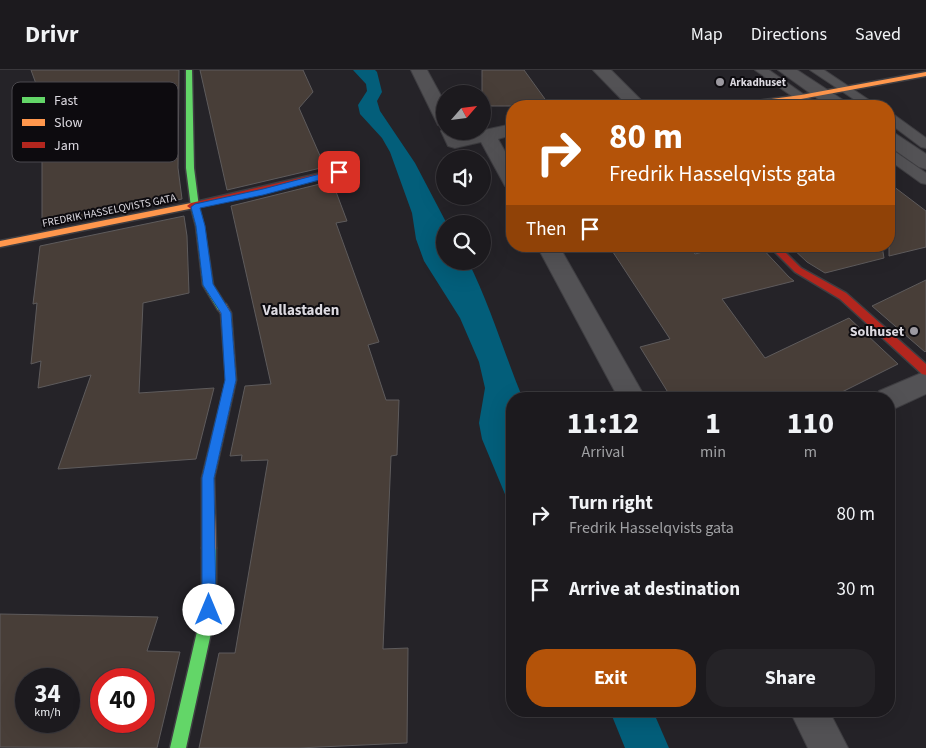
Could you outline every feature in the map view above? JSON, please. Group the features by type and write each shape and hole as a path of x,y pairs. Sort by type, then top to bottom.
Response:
{"street":[{"path":"178,748 209,610 208,478 231,380 226,313 208,285 200,226 195,207 190,168 190,70"},
{"path":"419,70 436,103"},
{"path":"601,70 632,100"},
{"path":"786,70 818,100 845,89 926,74"},
{"path":"779,100 801,97"},
{"path":"491,134 506,131"},
{"path":"490,140 506,170"},
{"path":"895,142 926,163"},
{"name":"FREDRIK HASSELQVISTS GATA","path":"0,244 195,207 339,172"},
{"path":"551,252 629,392"},
{"path":"779,252 798,270 842,296 926,371"},
{"path":"895,396 926,382"},
{"path":"811,717 829,748"}],"lane":[{"path":"761,70 801,97 818,100"},
{"path":"816,70 862,100"},
{"path":"895,122 926,144"},
{"path":"895,158 926,180"}],"water":[{"path":"353,70 375,70 377,72 382,92 377,101 380,111 415,163 442,215 436,215 436,270 472,270 520,392 506,392 506,497 482,439 479,423 485,388 479,362 460,318 424,261 416,239 412,213 390,152 382,138 360,114 358,105 367,91 366,84"},
{"path":"612,717 656,717 669,748 625,748"}],"building":[{"path":"31,70 179,70 178,168 182,199 42,226 42,162 178,162 178,82 35,82"},
{"path":"200,70 303,70 313,92 299,108 325,167 227,190"},
{"path":"482,70 524,70 546,100 506,100 506,106 491,106 491,85 482,85"},
{"path":"332,181 347,221 336,223 379,342 368,345 386,400 399,400 397,455 391,456 383,649 408,648 407,743 298,748 199,748 219,653 235,653 268,460 241,461 242,455 230,456 245,386 271,384 231,206"},
{"path":"895,188 926,211 926,247 889,256 889,252 895,252"},
{"path":"184,216 187,236 189,293 143,303 139,393 214,388 196,459 58,469 91,375 38,388 41,361 31,364 37,303 33,304 40,246"},
{"path":"613,252 694,252 695,254 703,252 766,252 794,281 722,299 765,358 849,318 898,364 842,392 668,392 640,347 670,339"},
{"path":"796,252 883,252 884,258 825,273 807,262"},
{"name":"Solhuset","path":"926,280 926,351 925,352 872,306"},
{"path":"0,614 158,617 147,651 180,652 157,748 0,747"}],"traffic: fast":[{"path":"189,70 190,168 195,207 200,226 208,285 222,307"},
{"path":"178,748 209,610 209,548"}],"traffic: slow":[{"path":"779,100 926,74"},
{"path":"0,244 191,206"},
{"path":"209,548 208,478 231,380 226,313 222,307"}],"traffic: jam":[{"path":"191,206 339,172"},
{"path":"779,252 798,270 843,296 926,371"}],"place":[{"name":"Arkadhuset","path":"720,82"},
{"name":"Solhuset","path":"914,331"}],"district":[{"name":"Vallastaden","path":"301,310"}],"route":[{"path":"209,610 208,478 231,380 226,313 208,285 200,226 195,207 339,172"}]}
